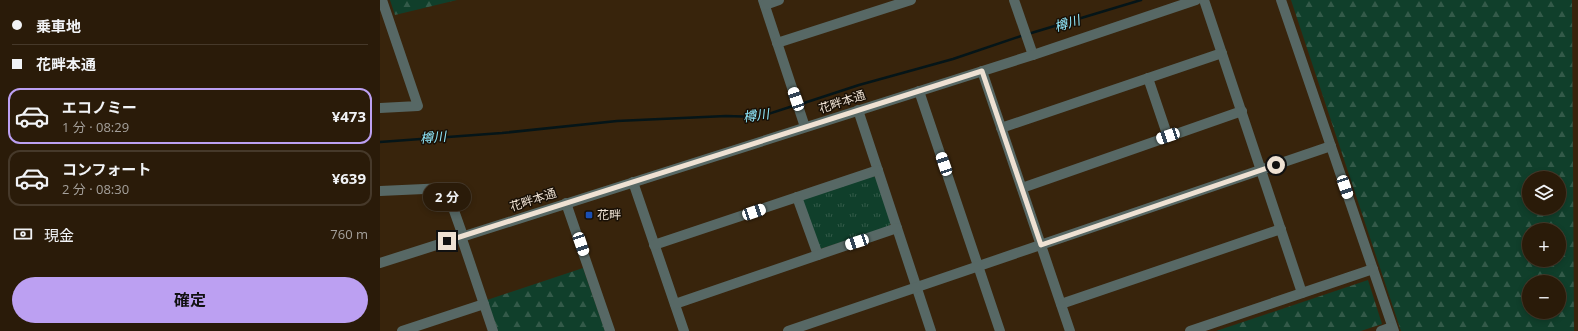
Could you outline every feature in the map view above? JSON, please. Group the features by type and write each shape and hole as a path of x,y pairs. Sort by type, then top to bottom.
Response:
{"street":[{"path":"380,108 418,106 382,0"},
{"path":"779,0 764,2 805,127"},
{"path":"777,43 911,0"},
{"path":"1014,0 1033,55"},
{"name":"花畔本通","path":"380,263 1033,55 1196,0"},
{"path":"1204,0 1302,293"},
{"path":"1281,0 1393,329 1381,331"},
{"path":"1001,128 1222,53"},
{"path":"982,71 1070,331"},
{"path":"1148,78 1168,136"},
{"path":"919,91 1000,331"},
{"path":"858,110 931,331"},
{"path":"1022,188 1242,111"},
{"path":"788,331 1331,146"},
{"path":"654,245 878,170"},
{"path":"633,182 684,331"},
{"path":"380,191 446,188 493,331"},
{"path":"797,197 818,255"},
{"path":"566,203 610,331"},
{"path":"674,304 897,228"},
{"path":"1061,304 1281,229"},
{"path":"1190,331 1373,269"},
{"path":"402,331 431,326 484,304"}],"green space":[{"path":"390,0 457,0 395,15"},
{"path":"1291,0 1572,0 1574,331 1401,331"},
{"path":"872,175 876,178 891,223 888,227 820,249 802,202 804,199"},
{"path":"583,268 605,331 498,331 487,300"},
{"path":"1368,280 1382,324 1361,331 1216,331"}],"waterway":[{"name":"樽川","path":"1028,34 1141,0"},
{"name":"樽川","path":"801,104 859,85 953,59 1024,35"},
{"name":"樽川","path":"380,142 502,133 617,121 726,116 759,117 796,105"}],"place":[{"name":"花畔","path":"589,215"}],"route":[{"path":"447,241 982,71 1041,245 1276,165"}]}
